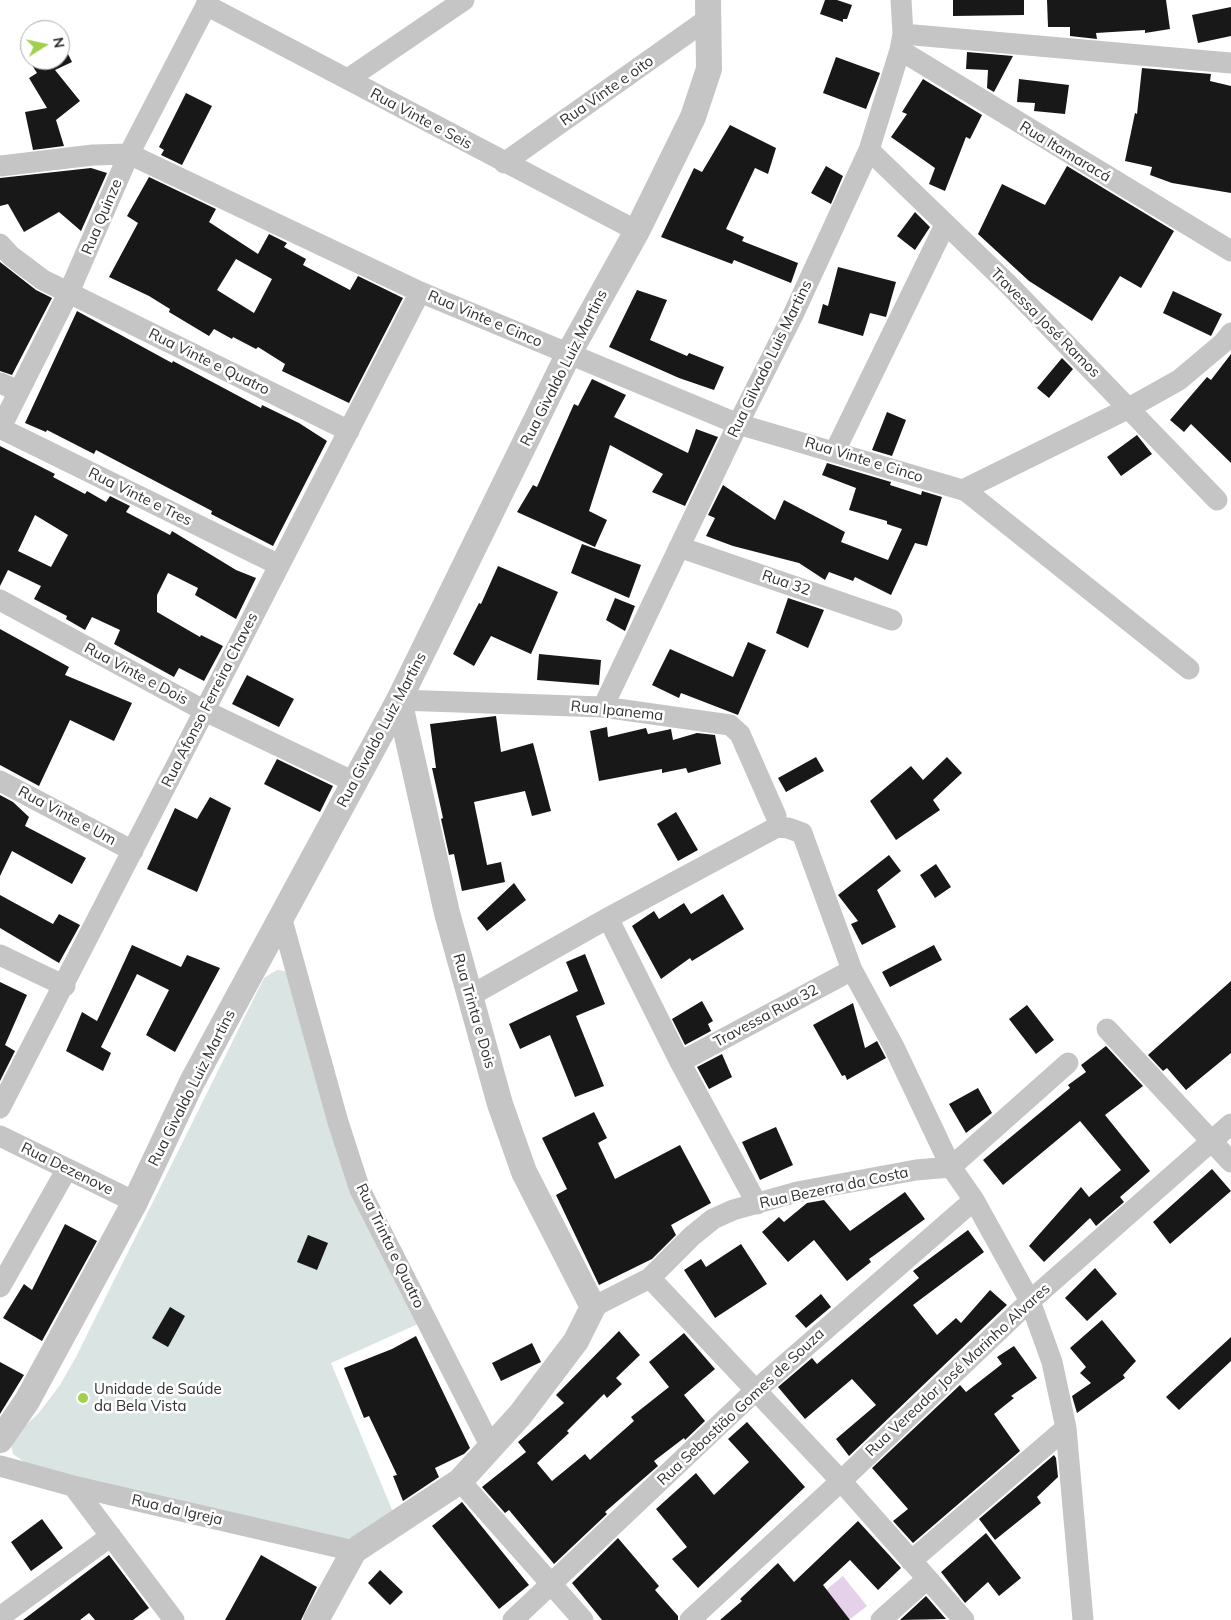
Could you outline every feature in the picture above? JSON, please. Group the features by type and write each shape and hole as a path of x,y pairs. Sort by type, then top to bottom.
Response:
{"street":[{"path":"348,79 464,0"},
{"name":"Rua Gilvado Luis Martins","path":"603,706 738,424 793,315 869,150 901,42 901,0"},
{"name":"Rua Vinte e Seis","path":"208,3 504,164 637,231"},
{"name":"Rua Quinze","path":"0,428 70,292 130,154 208,3"},
{"name":"Rua Vinte e oito","path":"504,164 709,9"},
{"name":"Rua Givaldo Luiz Martins","path":"0,1440 27,1401 135,1202 192,1082 282,920 399,700 568,355 637,231 693,118 709,69 709,9"},
{"path":"901,42 1231,64"},
{"name":"Rua Itamaracá","path":"901,42 1231,252"},
{"name":"Travessa José Ramos","path":"869,150 1009,285 1217,500"},
{"path":"0,166 93,155 130,154"},
{"name":"Rua Vinte e Cinco","path":"130,154 420,292 738,424 836,451 964,490"},
{"path":"836,451 945,225"},
{"name":"Rua Vinte e Quatro","path":"0,244 11,256 38,277 349,431"},
{"name":"Rua Afonso Ferreira Chaves","path":"0,1108 133,851 203,710 420,292"},
{"path":"1189,669 964,490 1129,408 1179,380 1223,343 1231,333"},
{"path":"0,382 19,391"},
{"name":"Rua Vinte e Tres","path":"0,428 279,565"},
{"name":"Rua 32","path":"679,547 892,620"},
{"name":"Rua Vinte e Dois","path":"0,600 203,710 354,782"},
{"name":"Rua Ipanema","path":"399,700 603,706 730,724 740,734 776,816"},
{"name":"Rua Trinta e Dois","path":"399,700 447,913 500,1104 524,1172 593,1307"},
{"name":"Rua Vinte e Um","path":"0,781 133,851"},
{"path":"470,996 608,918 777,827 788,828 802,834 807,843 852,970 894,1047 951,1167 974,1200 1030,1301 1052,1362 1066,1428 1080,1618"},
{"path":"608,918 680,1062 757,1204"},
{"name":"Rua Trinta e Quatro","path":"282,920 338,1122 360,1190 491,1447"},
{"path":"0,955 64,986"},
{"name":"Travessa Rua 32","path":"680,1062 852,970"},
{"path":"1107,1028 1231,1162"},
{"path":"951,1167 1068,1063"},
{"name":"Rua Vereador José Marinho Alvares","path":"690,1620 841,1481 1030,1301 1231,1124"},
{"name":"Rua Dezenove","path":"0,1136 135,1202"},
{"name":"Rua Bezerra da Costa","path":"593,1307 650,1278 692,1236 713,1219 733,1210 806,1191 916,1170 951,1167"},
{"path":"0,1288 67,1169"},
{"name":"Rua Sebastião Gomes de Souza","path":"512,1620 756,1390 974,1200"},
{"path":"650,1278 841,1481 964,1620"},
{"path":"316,1620 354,1551 460,1481 520,1415 576,1342 593,1307"},
{"path":"912,1561 1066,1428"},
{"name":"Rua da Igreja","path":"0,1466 73,1486 354,1551"},
{"path":"460,1481 583,1620"},
{"path":"73,1486 174,1620"},
{"path":"0,1617 111,1536"},
{"path":"882,1620 927,1578"}],"shaded area":[{"path":"277,970 285,971 420,1323 331,1363 395,1517 345,1540 30,1466 13,1454 11,1445 17,1433 38,1414 60,1385 76,1357 264,978"},
{"path":"843,1576 867,1606 849,1620 826,1590"}],"building":[{"path":"825,0 837,0 852,5 847,19 843,19 843,22 820,14"},
{"path":"953,0 1024,0 1024,15 953,16"},
{"path":"1047,0 1166,0 1170,29 1145,33 1145,30 1096,33 1097,39 1070,36 1070,27 1048,27"},
{"path":"1231,7 1231,36 1198,43 1192,15"},
{"path":"967,52 1013,56 994,92 987,88 988,70 966,69"},
{"path":"836,57 880,73 866,109 823,93"},
{"path":"1142,68 1211,74 1210,81 1231,86 1231,193 1172,183 1150,175 1152,167 1125,161 1135,113 1137,114"},
{"path":"35,70 55,70 80,101 56,120 64,146 33,150 25,112 47,108 29,78 37,73"},
{"path":"923,79 982,115 970,139 966,137 945,191 929,184 935,168 891,137 907,114 902,112"},
{"path":"1019,79 1069,85 1065,114 1034,111 1035,103 1017,102"},
{"path":"186,93 212,106 182,165 161,155 164,150 159,147"},
{"path":"730,125 776,148 768,174 755,168 726,229 744,237 742,241 798,263 791,283 734,260 732,264 661,237 694,168 702,172"},
{"path":"826,166 843,176 831,204 811,193"},
{"path":"1067,166 1174,231 1141,288 1120,276 1092,321 1029,281 978,234 1002,184 1045,205"},
{"path":"91,168 107,173 81,231 59,212 24,232 8,204 0,206 0,178"},
{"path":"149,177 216,209 209,222 258,254 269,234 287,243 284,247 306,259 303,265 350,290 358,276 403,298 349,403 282,371 285,364 258,347 256,349 214,329 209,336 169,312 170,309 149,296 109,277 138,223 127,216","holes":["236,259 272,279 254,313 217,290"]},
{"path":"915,212 930,227 915,250 897,236"},
{"path":"0,262 36,290 52,298 12,375 0,371"},
{"path":"838,267 896,282 886,317 870,313 863,336 818,323 823,304 828,306"},
{"path":"637,290 667,300 650,340 687,356 689,353 724,367 714,390 679,378 609,347"},
{"path":"1173,291 1222,314 1211,336 1163,313"},
{"path":"77,311 172,363 173,361 261,408 262,405 299,423 327,441 273,546 211,514 212,511 96,450 94,454 47,430 46,432 25,423"},
{"path":"1231,354 1231,463 1191,424 1184,432 1170,420 1207,377 1211,380"},
{"path":"1062,358 1073,369 1049,398 1037,388"},
{"path":"592,379 626,395 614,417 688,453 696,429 718,437 685,506 652,492 663,474 610,445 589,511 607,520 595,547 517,512 533,485 537,487 574,404 578,406"},
{"path":"887,412 906,420 892,456 872,450"},
{"path":"1137,435 1152,454 1121,476 1107,457"},
{"path":"0,446 55,474 53,477 85,494 87,491 106,502 110,496 130,506 126,512 170,535 172,531 236,570 256,578 236,619 195,595 198,588 168,573 157,595 157,612 200,637 201,635 223,646 204,681 179,668 174,677 114,644 120,630 92,617 85,630 66,619 67,616 34,599 41,586 8,570 0,586","holes":["35,515 68,535 51,567 18,551"]},
{"path":"827,463 891,482 890,485 921,495 922,491 942,497 927,546 915,543 891,595 855,577 853,581 829,572 825,580 799,563 733,546 706,536 715,518 708,515 723,485 775,520 784,500 845,532 841,542 888,560 902,529 887,524 887,521 849,510 856,488 822,475"},
{"path":"582,544 641,565 629,598 571,573"},
{"path":"498,566 558,592 531,654 491,636 474,666 453,654 479,603 481,604"},
{"path":"615,598 635,606 625,631 606,620"},
{"path":"788,598 824,610 808,648 776,633"},
{"path":"0,629 69,667 65,675 132,703 114,741 70,720 39,786 0,765"},
{"path":"748,642 766,650 738,715 681,693 679,698 652,685 670,649 733,677"},
{"path":"539,654 601,660 599,685 537,680"},
{"path":"247,675 294,699 279,727 232,704"},
{"path":"496,716 501,752 533,743 551,811 532,816 525,791 474,802 487,865 501,862 505,882 462,891 454,854 449,855 441,819 443,818 432,768 436,768 430,724"},
{"path":"607,727 608,737 646,728 648,734 671,729 673,740 697,733 715,735 721,764 688,773 686,768 662,773 662,769 599,781 590,731"},
{"path":"816,757 824,771 786,792 778,778"},
{"path":"947,757 962,773 933,800 940,810 896,840 870,801 911,766 923,780"},
{"path":"277,759 333,786 320,812 264,784"},
{"path":"0,795 13,802 29,817 25,826 86,858 72,884 12,851 0,876"},
{"path":"210,797 231,808 197,892 147,869 175,808 197,819"},
{"path":"676,812 698,850 678,861 657,824"},
{"path":"889,855 901,871 877,890 896,927 862,945 851,924 858,921 838,895"},
{"path":"936,864 951,887 935,898 920,875"},
{"path":"514,883 526,900 487,931 477,918"},
{"path":"723,894 744,929 692,961 690,958 661,979 632,926 654,911 659,919 684,903 691,914"},
{"path":"0,895 53,924 59,914 80,925 59,963 0,928"},
{"path":"132,945 181,967 187,955 220,968 175,1052 146,1035 169,990 137,974 101,1047 111,1053 103,1071 66,1051 82,1012 97,1021"},
{"path":"934,945 942,960 890,987 882,972"},
{"path":"585,954 605,1004 576,1016 604,1086 575,1097 550,1035 520,1049 509,1024 578,991 566,962"},
{"path":"1231,981 1231,1053 1186,1090 1167,1068 1163,1071 1148,1055"},
{"path":"0,982 27,995 5,1045 15,1051 0,1081"},
{"path":"702,1001 713,1021 708,1024 711,1031 685,1045 672,1019"},
{"path":"853,1003 865,1048 877,1041 886,1058 847,1080 845,1075 842,1076 813,1025"},
{"path":"1027,1005 1054,1040 1036,1054 1009,1019"},
{"path":"1106,1046 1143,1086 1105,1115 1150,1171 1120,1197 1124,1202 1096,1226 1090,1218 1044,1262 1029,1246 1081,1187 1089,1197 1121,1170 1080,1121 1003,1185 983,1160 1070,1088 1068,1085 1086,1072 1081,1065"},
{"path":"722,1054 732,1077 709,1089 697,1067"},
{"path":"978,1088 992,1113 966,1133 949,1104"},
{"path":"594,1112 607,1138 598,1143 615,1179 680,1145 711,1203 671,1225 676,1235 652,1259 599,1285 556,1195 567,1189 542,1138"},
{"path":"776,1127 793,1165 760,1180 742,1142"},
{"path":"1212,1169 1231,1191 1170,1244 1153,1222"},
{"path":"905,1192 925,1219 869,1259 871,1262 847,1281 814,1240 788,1262 762,1232 779,1217 784,1222 807,1203 824,1200 850,1231"},
{"path":"65,1224 97,1241 42,1341 3,1318 24,1284 32,1290"},
{"path":"968,1230 984,1252 913,1305 937,1335 956,1318 961,1323 990,1290 1007,1305 849,1456 836,1439 876,1405 852,1379 805,1419 778,1387 812,1358 817,1364 919,1278 913,1271"},
{"path":"308,1235 328,1243 317,1270 297,1262"},
{"path":"741,1244 767,1284 715,1318 684,1270 701,1259 706,1267"},
{"path":"1095,1268 1117,1294 1087,1321 1065,1298"},
{"path":"821,1294 831,1307 806,1328 795,1316"},
{"path":"170,1307 185,1316 168,1347 152,1338"},
{"path":"1102,1320 1136,1361 1123,1375 1125,1378 1077,1413 1072,1396 1091,1383 1080,1373 1086,1367 1070,1348"},
{"path":"619,1331 640,1355 616,1378 622,1384 607,1398 604,1394 567,1431 569,1433 537,1463 552,1481 585,1454 590,1460 634,1421 631,1417 669,1387 649,1362 684,1333 715,1369 684,1395 705,1421 685,1440 684,1438 654,1461 658,1466 605,1512 607,1514 554,1564 509,1510 505,1513 482,1487 526,1452 518,1442 564,1403 556,1395"},
{"path":"416,1336 470,1448 464,1454 435,1468 439,1477 403,1501 393,1476 397,1475 369,1416 364,1418 344,1368 392,1349"},
{"path":"1231,1337 1231,1361 1179,1410 1166,1397"},
{"path":"532,1343 541,1362 501,1381 492,1363"},
{"path":"1014,1346 1037,1378 1011,1396 1014,1398 994,1414 1020,1451 913,1543 893,1521 908,1509 872,1468 960,1385 966,1392 1002,1364 997,1357"},
{"path":"0,1362 24,1375 0,1414"},
{"path":"747,1422 805,1487 698,1588 672,1559 687,1547 656,1509 696,1473 714,1495 749,1462 728,1439"},
{"path":"1054,1455 1058,1477 1037,1497 1041,1503 995,1540 979,1519"},
{"path":"462,1502 529,1585 499,1609 432,1526"},
{"path":"42,1519 63,1548 31,1571 11,1542"},
{"path":"858,1521 901,1568 878,1590 850,1560 823,1585 850,1620 720,1620 742,1601 740,1599 778,1563 794,1582"},
{"path":"986,1533 1021,1578 999,1596 988,1582 965,1603 941,1572"},
{"path":"618,1538 659,1586 655,1590 678,1616 678,1620 602,1620 572,1583"},
{"path":"109,1555 149,1608 133,1620 95,1620 89,1613 80,1620 23,1620"},
{"path":"261,1555 317,1587 301,1620 225,1620"},
{"path":"380,1570 403,1592 390,1605 368,1583"},
{"path":"926,1596 946,1619 900,1620"}],"place":[{"name":"Unidade de Saúde da Bela Vista","path":"83,1398"}]}
